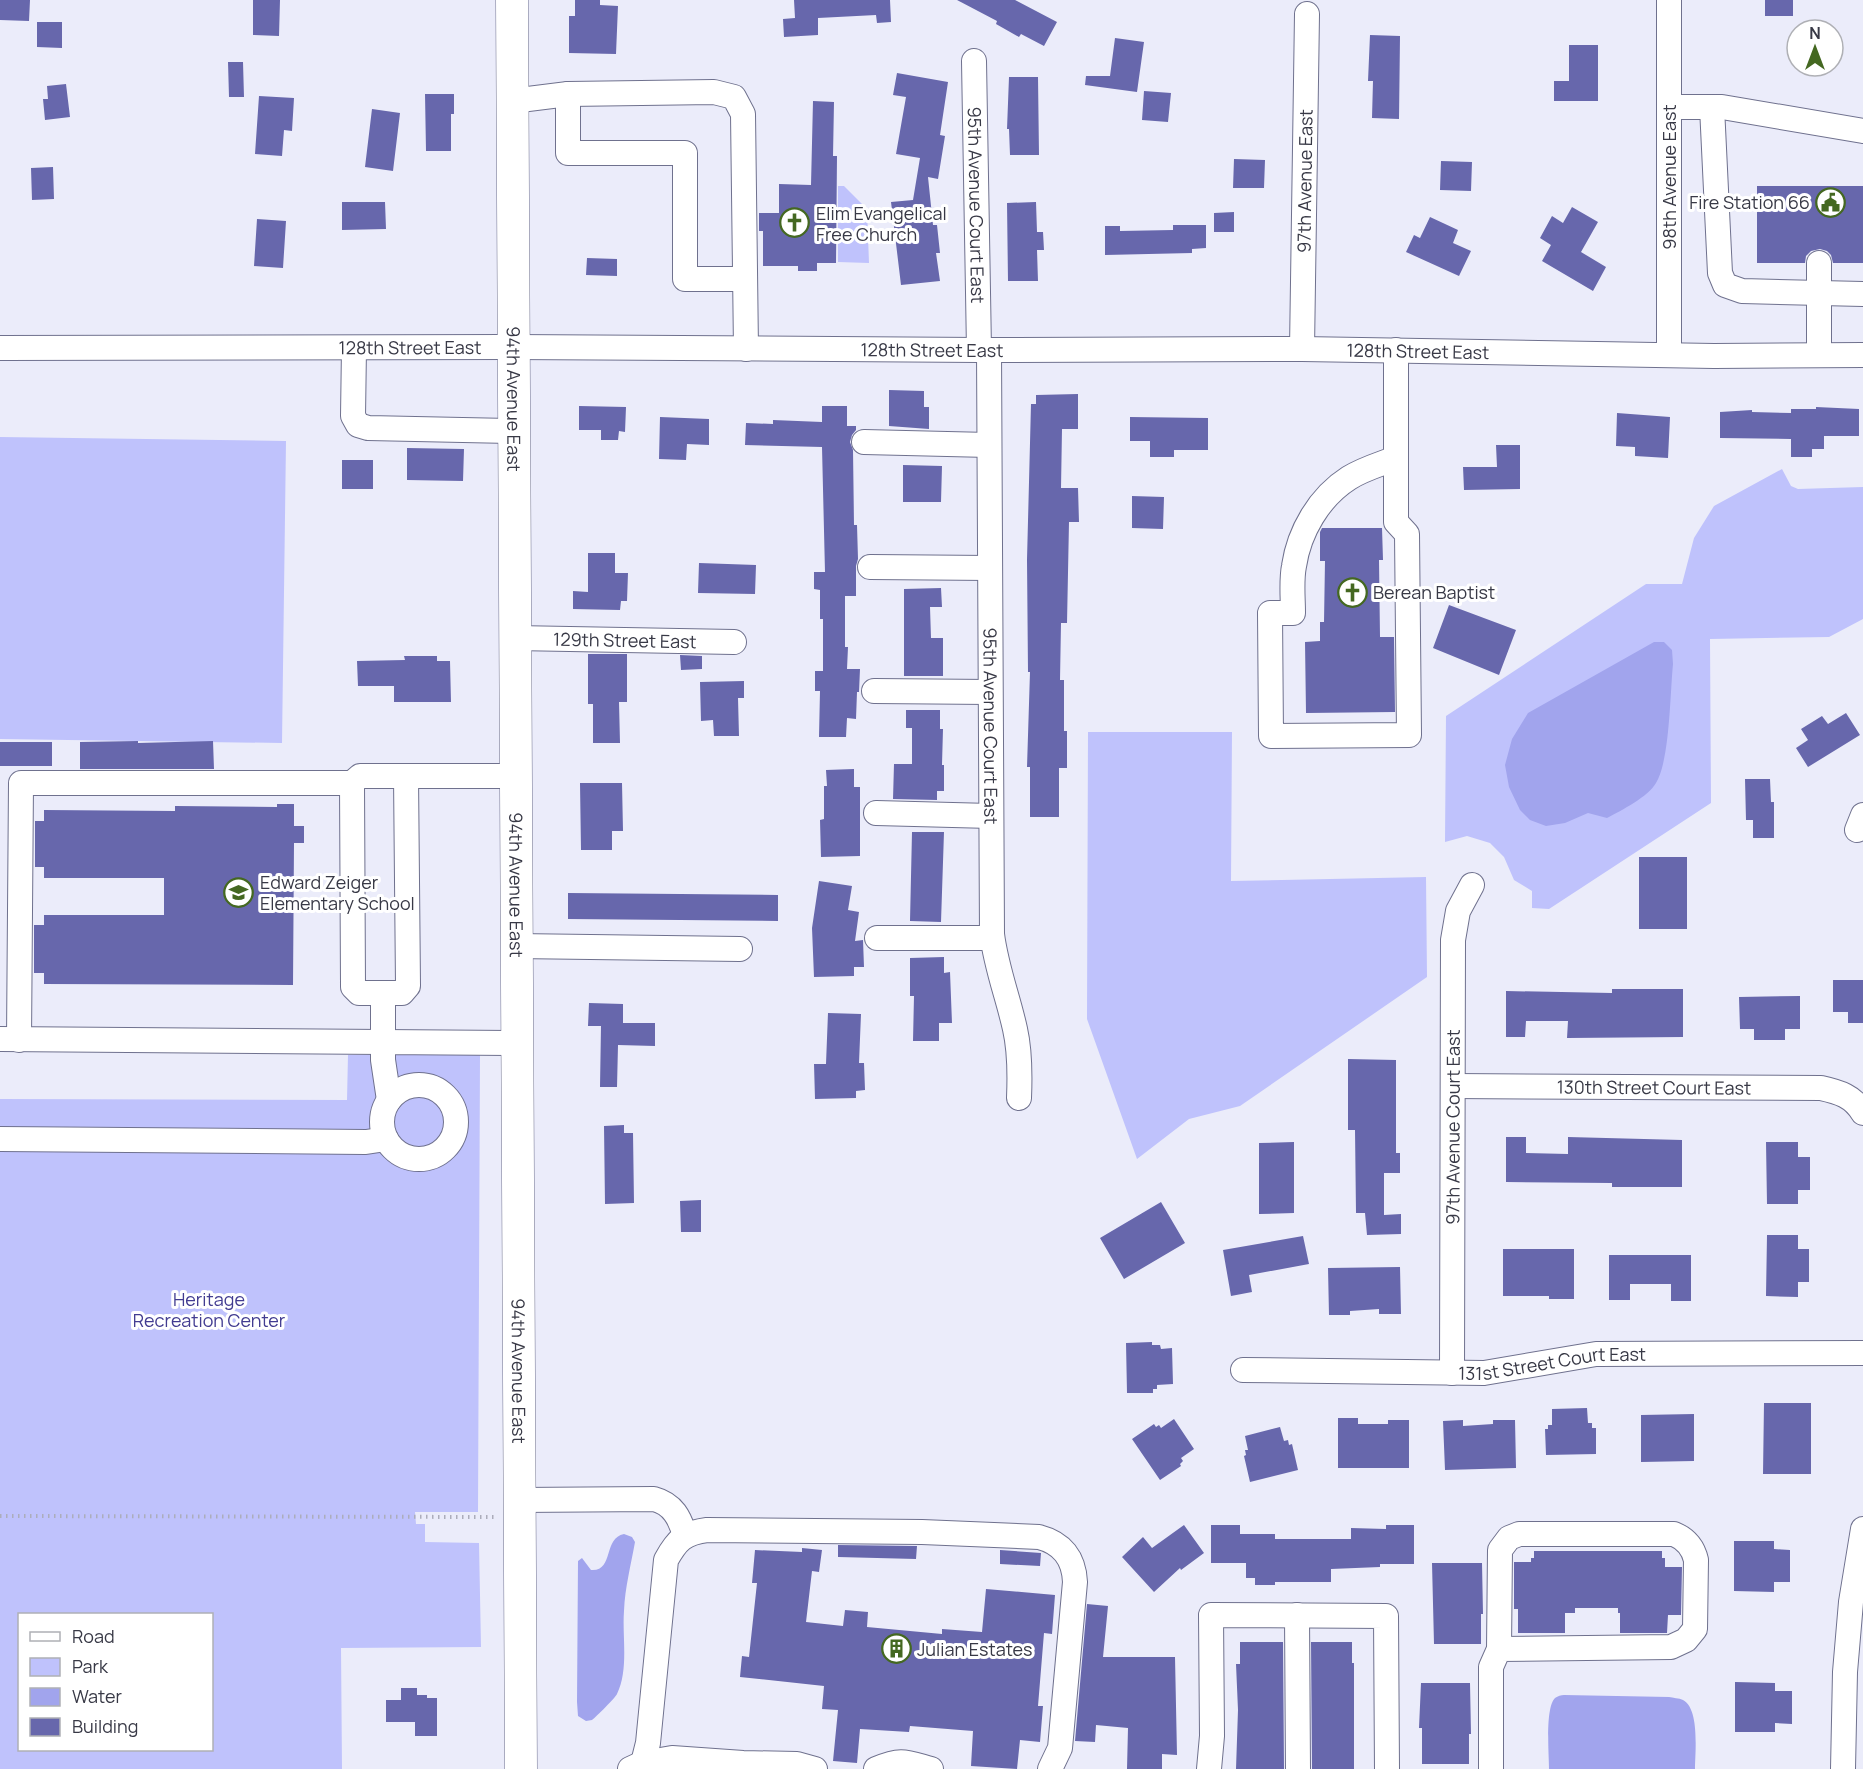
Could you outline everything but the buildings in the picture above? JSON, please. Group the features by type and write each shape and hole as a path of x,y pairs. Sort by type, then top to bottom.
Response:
{"main road":[{"name":"94th Avenue East","path":"512,0 521,1769"}],"street":[{"name":"98th Avenue East","path":"1669,0 1669,354"},
{"name":"97th Avenue East","path":"1302,349 1307,14"},
{"name":"95th Avenue Court East","path":"974,61 989,445 992,938 996,965 1015,1029 1019,1056 1019,1098"},
{"path":"512,101 568,94 714,92 734,97 742,114 746,349"},
{"path":"568,94 568,153 685,153 685,279 745,279"},
{"path":"1669,107 1712,107 1863,131"},
{"path":"1712,107 1720,273 1725,285 1742,291 1863,294"},
{"path":"1819,263 1819,355"},
{"name":"128th Street East","path":"0,348 1302,349 1863,355"},
{"path":"354,348 353,416 358,425 369,428 514,431"},
{"path":"1396,350 1396,458 1396,522 1407,534 1409,735 1271,736 1270,613 1293,613 1293,569 1303,534 1316,512 1341,485 1362,471 1396,458"},
{"path":"864,442 989,445"},
{"path":"870,567 990,568"},
{"name":"129th Street East","path":"515,638 734,642"},
{"path":"874,691 990,692"},
{"path":"516,776 360,776 352,783 21,783 10,1039 517,1043"},
{"path":"352,783 353,987 359,993 402,993 408,986 406,776"},
{"path":"876,813 991,816"},
{"name":"97th Avenue Court East","path":"1452,1373 1453,940 1458,911 1472,885"},
{"path":"877,938 992,938"},
{"path":"516,946 740,949"},
{"path":"383,993 383,1060 389,1100"},
{"path":"416,1085 436,1089 451,1104 456,1124 448,1144 432,1156 411,1158 401,1154 386,1139 382,1119 384,1109 397,1092 406,1087 416,1085"},
{"name":"130th Street Court East","path":"1454,1086 1821,1088 1845,1095 1857,1106"},
{"path":"0,1139 358,1142 386,1139"},
{"name":"131st Street Court East","path":"1243,1370 1484,1373 1614,1353 1863,1353"},
{"path":"519,1508 654,1499 663,1502 677,1514 685,1536"},
{"path":"1844,1769 1855,1644 1851,1602 1863,1529"},
{"path":"636,1766 648,1743 666,1560 685,1536 692,1532 707,1530 922,1532 1039,1537 1056,1544 1068,1556 1075,1572 1076,1582 1060,1748 1050,1769"},
{"path":"1491,1769 1491,1667 1499,1649 1500,1550 1509,1538 1519,1533 1674,1533 1683,1537 1693,1549 1696,1560 1695,1629 1686,1640 1671,1647 1499,1649"},
{"path":"1209,1769 1212,1736 1211,1615 1386,1616 1387,1769"},
{"path":"1297,1616 1298,1769"},
{"path":"636,1766 672,1758 797,1764 815,1769"},
{"path":"876,1769 896,1761 931,1769"}],"path":[{"path":"0,1516 519,1508"}],"green space":[{"path":"838,186 844,186 867,209 869,263 838,262"},
{"path":"0,437 286,441 282,743 0,739"},
{"path":"1782,469 1791,486 1798,489 1863,487 1863,619 1829,637 1710,639 1711,803 1549,909 1532,908 1532,891 1514,880 1504,857 1490,843 1467,836 1445,842 1446,716 1646,584 1682,584 1694,538 1714,506"},
{"path":"1088,732 1232,732 1231,881 1426,877 1427,977 1240,1106 1189,1119 1137,1159 1087,1019"},
{"name":"Heritage Recreation Center","path":"348,1055 480,1055 478,1512 415,1512 416,1524 425,1524 425,1542 479,1543 481,1647 341,1648 342,1769 0,1769 0,1099 347,1100"}],"water":[{"path":"1654,642 1664,642 1672,650 1673,664 1667,743 1661,773 1656,783 1641,798 1607,818 1588,813 1565,823 1546,826 1530,820 1520,810 1509,787 1505,765 1512,739 1528,713"},
{"path":"624,1534 632,1537 635,1542 625,1602 621,1684 616,1696 606,1707 592,1720 586,1721 578,1716 577,1702 578,1561 582,1558 591,1570 598,1569 606,1561 613,1542"},
{"path":"1564,1695 1669,1697 1683,1700 1692,1712 1694,1722 1695,1769 1549,1769 1550,1711 1555,1698"}],"place":[{"name":"Fire Station 66","path":"1831,202"},
{"name":"Elim Evangelical Free Church","path":"795,223"},
{"name":"Berean Baptist","path":"1352,592"},
{"name":"Edward Zeiger Elementary School","path":"239,892"},
{"name":"Julian Estates","path":"896,1649"}]}
